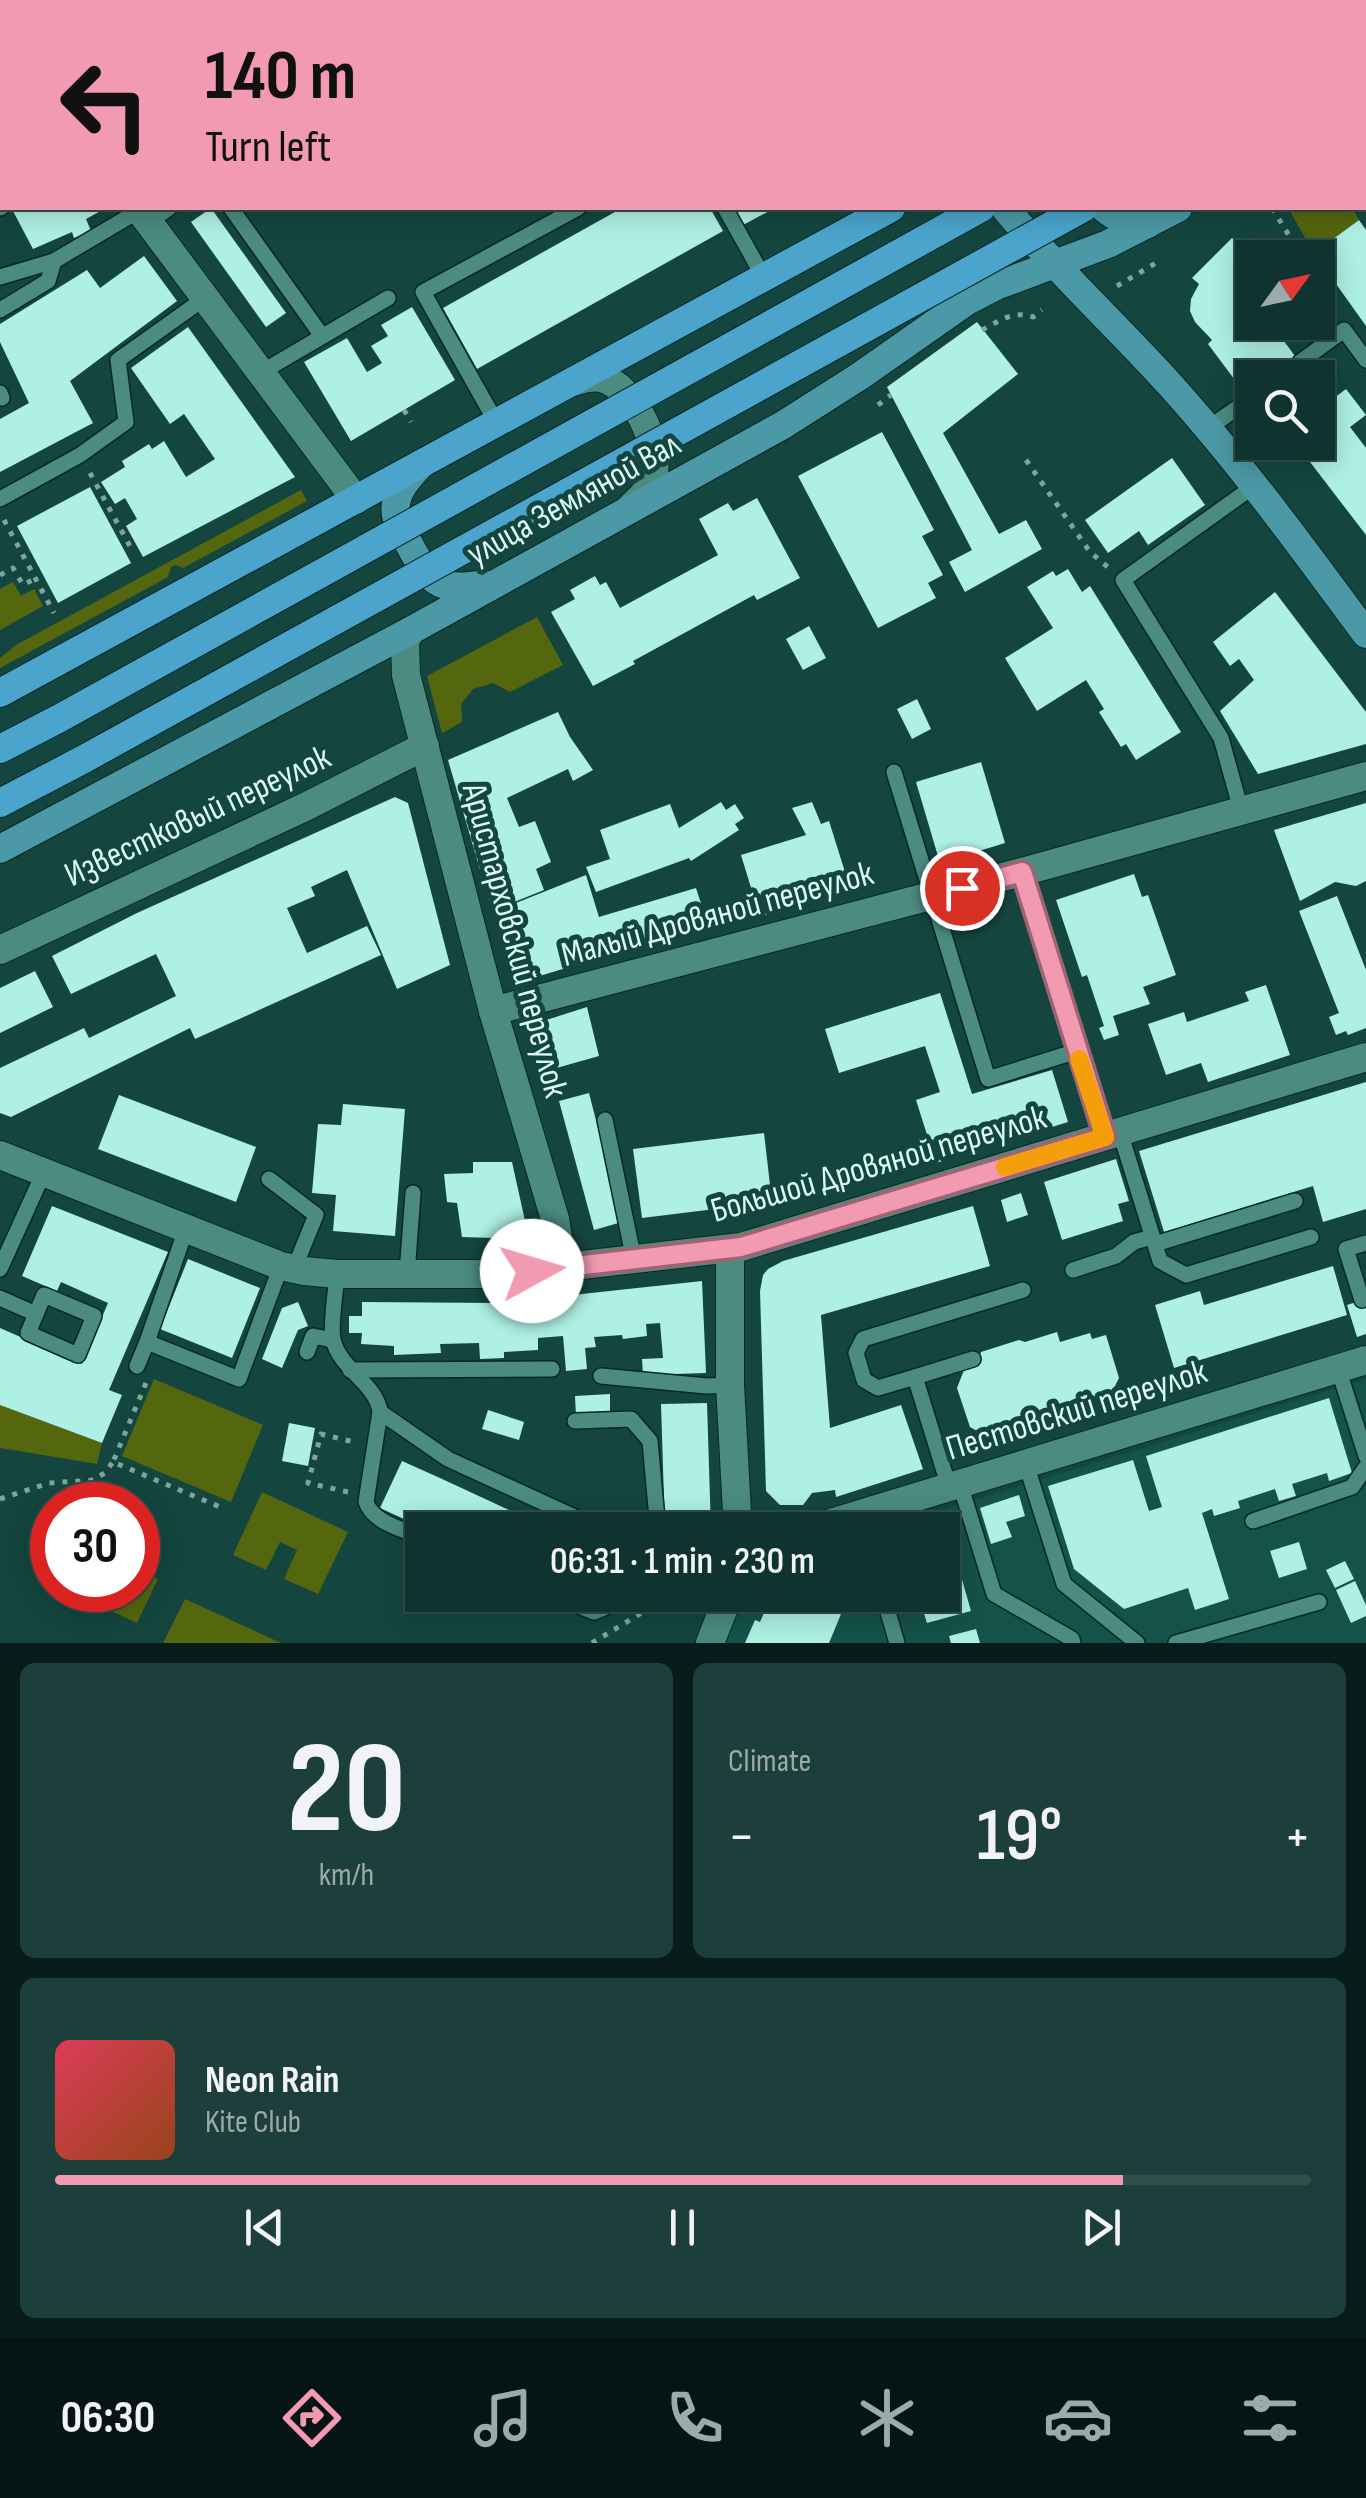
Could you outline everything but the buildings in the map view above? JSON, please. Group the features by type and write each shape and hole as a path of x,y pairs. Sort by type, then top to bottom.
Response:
{"main road":[{"path":"0,693 887,210"},
{"name":"улица Земляной Вал","path":"0,749 976,210"},
{"path":"1007,210 1173,388 1361,617"},
{"name":"улица Земляной Вал","path":"0,803 1079,210"},
{"path":"1106,210 1114,217 1148,224"},
{"name":"улица Земляной Вал","path":"0,849 410,631 783,425 968,300 1108,244 1174,210"},
{"path":"422,463 404,484 394,511 422,568 432,580 448,587 498,582"}],"street":[{"path":"149,212 205,298 356,500"},
{"path":"559,387 585,378 600,378 617,386 651,436 656,460 653,479 646,493 625,512"},
{"name":"Аристарховский переулок","path":"410,631 404,642 406,675 493,1012 554,1219 563,1268"},
{"name":"Известковый переулок","path":"0,950 307,806 425,746"},
{"name":"Малый Дровяной переулок","path":"493,1012 1366,776"},
{"name":"Большой Дровяной переулок","path":"0,1155 288,1267 337,1274 502,1274 730,1249 1366,1057"},
{"path":"730,1249 730,1384 737,1512"},
{"name":"Пестовский переулок","path":"883,1512 954,1486 1366,1360"},
{"path":"710,1643 719,1612"}],"lane":[{"path":"232,210 322,336"},
{"path":"496,422 423,292 574,210"},
{"path":"726,210 764,276"},
{"path":"0,281 54,261 149,212"},
{"path":"0,310 48,281 54,261"},
{"path":"0,500 80,455 126,422 118,360 205,298"},
{"path":"260,372 388,298"},
{"path":"1303,360 1344,330 1366,360"},
{"path":"1207,429 1235,409"},
{"path":"1241,810 1221,738 1123,580 1254,486"},
{"path":"894,772 988,1079 1077,1051"},
{"path":"1022,872 1077,1051 1160,1261 1186,1274 1310,1237"},
{"path":"606,1120 634,1260"},
{"path":"0,1268 44,1172"},
{"path":"147,1342 239,1378 288,1267 316,1215 269,1180"},
{"path":"407,1274 414,1193"},
{"path":"1073,1270 1116,1256 1134,1242 1295,1201"},
{"path":"137,1366 186,1228"},
{"path":"1362,1300 1346,1248 1366,1243"},
{"path":"337,1274 332,1340 350,1370 379,1400 368,1508 405,1530"},
{"path":"973,1359 878,1388 864,1380 856,1353 863,1339 1024,1290"},
{"path":"44,1295 94,1316 78,1355 28,1333 36,1314 44,1295"},
{"path":"0,1298 36,1314"},
{"path":"307,1352 314,1336 332,1340"},
{"path":"1338,1368 1366,1456"},
{"path":"350,1370 552,1369"},
{"path":"600,1376 707,1386 730,1384"},
{"path":"914,1377 994,1594 1074,1643"},
{"path":"380,1412 448,1459 564,1512"},
{"path":"575,1421 631,1418 650,1441 656,1512"},
{"path":"1026,1464 1064,1584 1137,1643"},
{"path":"1253,1520 1352,1487 1366,1467"},
{"path":"1176,1643 1319,1602"},
{"path":"888,1612 897,1643"}],"path":[{"path":"1273,210 1292,240"},
{"path":"1117,286 1156,263"},
{"path":"982,330 1013,314 1033,317 1042,310"},
{"path":"1335,313 1344,330"},
{"path":"878,405 891,395"},
{"path":"404,410 411,422"},
{"path":"80,455 132,550"},
{"path":"1026,460 1090,552 1123,580"},
{"path":"0,512 54,613"},
{"path":"0,575 13,568 22,585 36,578"},
{"path":"0,1499 49,1483 94,1480 106,1472 151,1371 137,1366"},
{"path":"367,1497 308,1483 321,1434 375,1447"},
{"path":"113,1462 220,1507"},
{"path":"592,1643 644,1612"}],"shaded area":[{"path":"1366,1379 1366,1643 726,1643 738,1612 960,1612 960,1512 936,1512"}],"green space":[{"path":"1289,210 1353,210 1359,220 1332,240 1306,240"},
{"path":"301,490 307,501 183,568 171,567 168,577 0,668 0,658 16,645"},
{"path":"13,582 21,596 34,589 43,606 0,630 0,589"},
{"path":"537,617 563,665 510,692 493,683 473,689 461,704 462,722 442,733 427,676"},
{"path":"154,1379 263,1425 231,1502 122,1456"},
{"path":"0,1405 102,1443 97,1464 0,1448"},
{"path":"262,1492 348,1532 318,1594 284,1579 297,1550 280,1542 266,1570 233,1555"},
{"path":"185,1599 281,1643 163,1643"},
{"path":"113,1612 142,1612 137,1623"}],"slow traffic":[{"path":"1005,1167 1105,1137 1079,1059"}],"route":[{"path":"532,1271 741,1247 1105,1137 1022,872 962,888"}]}
